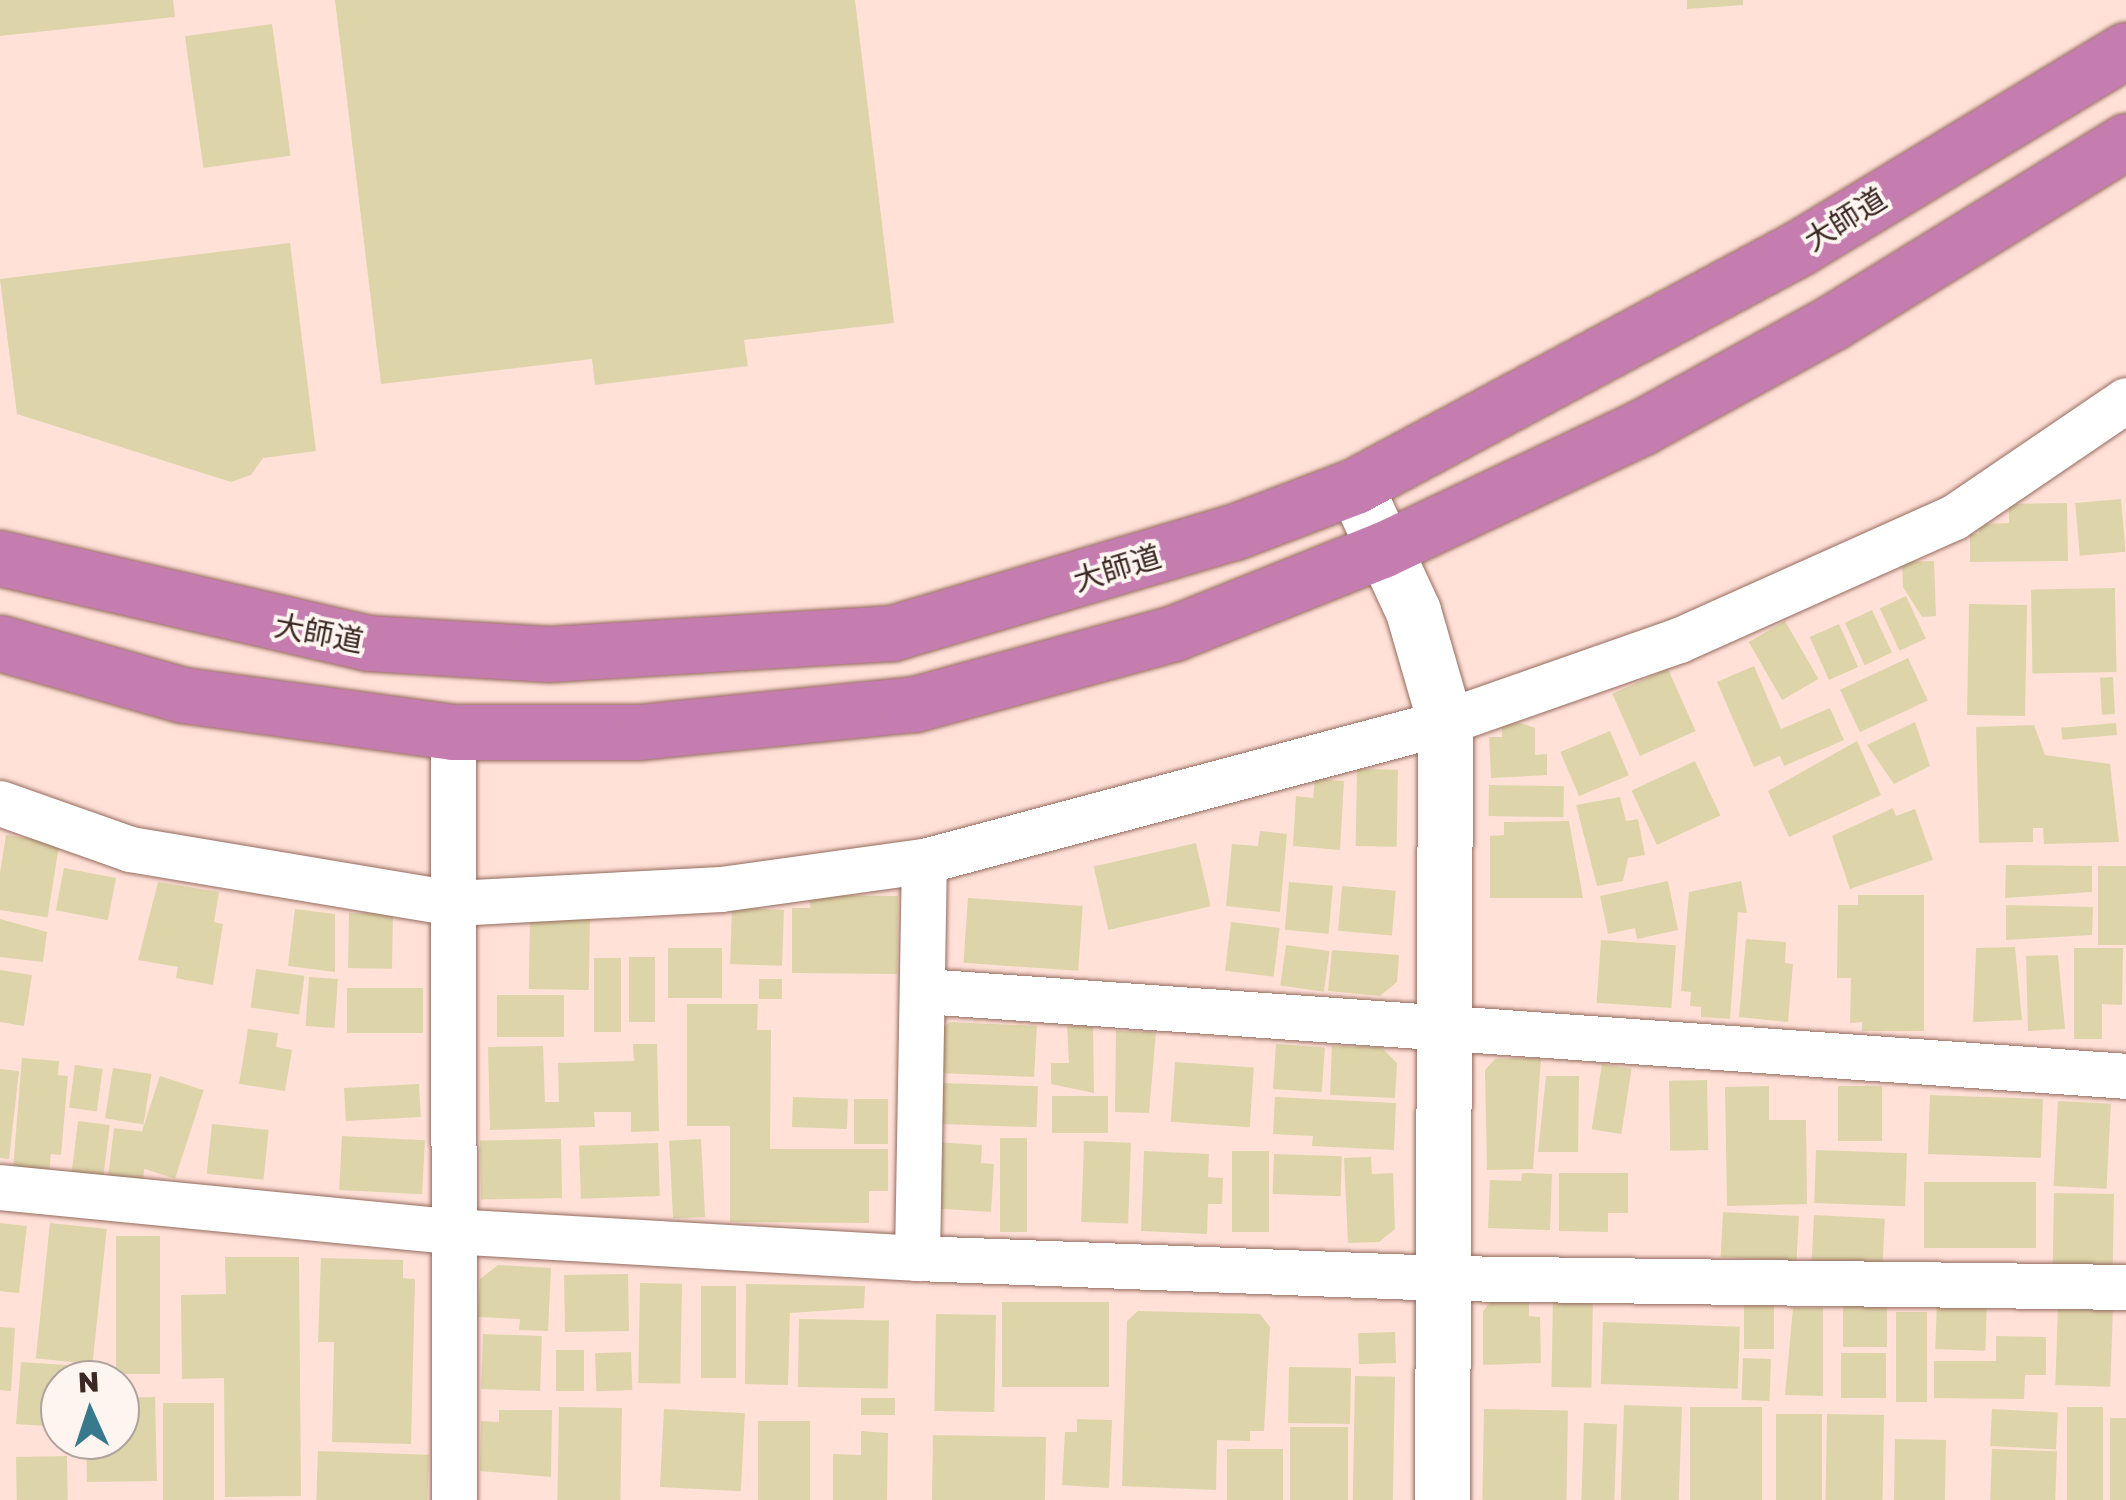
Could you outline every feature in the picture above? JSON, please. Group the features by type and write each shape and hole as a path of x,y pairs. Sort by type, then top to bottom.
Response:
{"highway":[{"name":"大師道","path":"0,558 368,644 549,654 696,649 892,633 1234,532 1355,486 1799,248 2126,50"},
{"path":"0,643 183,695 453,732 640,732 915,704 1174,633 1382,550 1642,427 1833,322 2126,141"}],"street":[{"path":"0,803 130,848 454,904 721,890 924,861 1445,722 1679,640 1954,517 2126,400"},
{"path":"1355,486 1413,611 1445,722 1442,1500"},
{"path":"453,732 454,1500"},
{"path":"916,1258 924,861"},
{"path":"924,991 1446,1023 2126,1076"},
{"path":"0,1187 452,1231 916,1258 1444,1278 2126,1287"}],"building":[{"path":"0,0 173,0 175,17 0,36"},
{"path":"335,0 855,0 894,323 744,340 748,366 595,385 592,359 381,384"},
{"path":"1687,0 1743,0 1743,5 1687,9"},
{"path":"272,24 291,156 203,168 185,36"},
{"path":"290,243 316,451 263,458 251,475 231,482 17,414 0,279"},
{"path":"2121,499 2126,552 2080,556 2075,503"},
{"path":"2067,503 2068,561 1970,562 1970,534 1979,534 1979,524 2009,523 2009,504"},
{"path":"1934,561 1936,616 1922,617 1903,587 1902,562"},
{"path":"2115,588 2116,672 2032,673 2031,589"},
{"path":"1906,596 1926,639 1900,651 1880,608"},
{"path":"1969,604 2027,605 2025,716 1967,715"},
{"path":"1872,610 1892,653 1865,665 1845,623"},
{"path":"1785,621 1818,679 1782,700 1749,642"},
{"path":"1839,624 1858,667 1829,680 1810,637"},
{"path":"1908,658 1928,701 1860,732 1840,690"},
{"path":"1754,666 1781,729 1830,708 1844,740 1784,766 1780,756 1754,767 1717,682"},
{"path":"1668,669 1696,731 1640,756 1612,694"},
{"path":"2113,677 2115,714 2102,715 2100,678"},
{"path":"1915,722 1930,766 1894,784 1867,745"},
{"path":"1520,723 1535,728 1535,755 1547,754 1547,775 1491,778 1489,737 1502,737 1502,724"},
{"path":"2116,723 2117,735 2062,740 2061,728"},
{"path":"2034,725 2045,755 2110,764 2119,842 2044,844 2043,828 2033,828 2033,842 1979,843 1976,727"},
{"path":"1610,731 1629,775 1579,796 1560,752"},
{"path":"1857,741 1881,795 1789,837 1768,791"},
{"path":"1695,761 1720,815 1657,845 1632,791"},
{"path":"1357,769 1398,770 1397,847 1356,846"},
{"path":"1315,779 1344,781 1340,850 1293,846 1296,796 1313,798"},
{"path":"1489,785 1564,786 1563,817 1488,816"},
{"path":"1620,797 1626,821 1638,819 1645,855 1628,858 1623,881 1597,886 1576,805"},
{"path":"1893,808 1896,816 1915,809 1933,860 1850,889 1832,836"},
{"path":"1569,821 1583,898 1490,898 1490,836 1504,835 1504,822"},
{"path":"1260,831 1287,834 1280,912 1226,906 1232,844 1258,846"},
{"path":"6,835 59,843 48,918 0,910"},
{"path":"1196,843 1211,906 1108,930 1094,867"},
{"path":"2006,865 2092,866 2092,892 2005,898"},
{"path":"2098,866 2126,866 2126,945 2098,945"},
{"path":"64,868 116,878 108,920 56,910"},
{"path":"1668,881 1678,930 1637,939 1635,928 1608,934 1600,896"},
{"path":"1741,881 1747,913 1738,912 1730,1019 1701,1017 1701,1007 1690,1006 1691,992 1681,991 1689,892"},
{"path":"158,882 219,892 214,922 223,924 213,985 176,978 178,967 138,960"},
{"path":"1289,882 1333,886 1329,934 1285,930"},
{"path":"1342,886 1396,891 1392,936 1338,931"},
{"path":"811,895 898,896 897,974 792,973 792,908 810,908"},
{"path":"1858,895 1924,895 1924,1031 1862,1031 1862,1022 1850,1023 1851,978 1837,978 1838,905 1858,905"},
{"path":"968,898 1083,906 1078,971 963,963"},
{"path":"2006,905 2093,907 2092,935 2006,940"},
{"path":"732,908 784,910 782,966 730,964"},
{"path":"295,909 335,914 335,972 288,966"},
{"path":"349,913 393,914 392,969 348,968"},
{"path":"530,917 590,918 589,990 529,989"},
{"path":"0,919 47,932 43,962 0,957"},
{"path":"1231,922 1280,928 1274,977 1225,971"},
{"path":"1746,939 1786,942 1785,963 1793,964 1788,1022 1739,1017"},
{"path":"1601,940 1676,945 1671,1008 1597,1003"},
{"path":"1286,945 1330,951 1324,992 1280,986"},
{"path":"2015,947 2022,1020 1973,1022 1976,948"},
{"path":"668,948 722,948 722,998 668,998"},
{"path":"2074,948 2123,948 2122,1005 2102,1004 2102,1039 2074,1039"},
{"path":"1332,950 1399,955 1397,982 1380,996 1328,991"},
{"path":"2058,955 2065,1029 2028,1031 2026,956"},
{"path":"629,957 655,957 655,1022 629,1022"},
{"path":"594,958 621,958 621,1032 594,1032"},
{"path":"256,969 305,976 299,1014 251,1008"},
{"path":"0,970 32,975 24,1026 0,1022"},
{"path":"309,977 338,979 335,1028 306,1026"},
{"path":"759,979 782,979 782,999 759,999"},
{"path":"347,988 423,988 423,1033 347,1033"},
{"path":"497,995 564,995 564,1037 497,1037"},
{"path":"687,1004 758,1004 757,1030 771,1030 770,1149 888,1149 888,1191 869,1191 869,1223 730,1222 730,1126 687,1126"},
{"path":"950,1022 1037,1026 1034,1077 937,1073 939,1031"},
{"path":"1093,1025 1094,1093 1051,1084 1051,1063 1069,1063 1067,1026"},
{"path":"248,1029 278,1033 276,1047 292,1050 285,1091 239,1084"},
{"path":"1116,1031 1156,1032 1149,1113 1115,1112"},
{"path":"633,1044 657,1044 659,1131 631,1132 631,1112 594,1112 595,1127 490,1130 488,1047 543,1046 545,1102 559,1102 558,1063 634,1061"},
{"path":"1276,1044 1325,1047 1322,1092 1273,1089"},
{"path":"1332,1046 1381,1047 1397,1063 1395,1098 1330,1095"},
{"path":"22,1058 59,1061 58,1075 68,1076 61,1155 51,1154 49,1172 13,1169"},
{"path":"1541,1058 1533,1169 1487,1170 1485,1070 1495,1059"},
{"path":"1175,1062 1254,1068 1250,1127 1171,1122"},
{"path":"1602,1064 1632,1069 1621,1134 1592,1129"},
{"path":"75,1065 103,1069 97,1111 69,1108"},
{"path":"113,1068 152,1074 144,1124 105,1118"},
{"path":"0,1069 19,1071 9,1159 0,1158"},
{"path":"160,1076 204,1090 175,1179 131,1164"},
{"path":"1546,1076 1579,1076 1578,1152 1538,1152"},
{"path":"1707,1080 1708,1150 1670,1151 1669,1081"},
{"path":"943,1083 1038,1086 1037,1127 942,1124"},
{"path":"419,1084 421,1117 346,1121 344,1088"},
{"path":"1769,1086 1769,1120 1806,1120 1807,1204 1727,1206 1725,1087"},
{"path":"1838,1086 1882,1086 1882,1141 1838,1141"},
{"path":"1930,1095 2043,1099 2041,1158 1928,1154"},
{"path":"1052,1096 1108,1096 1108,1133 1052,1133"},
{"path":"793,1097 848,1099 847,1129 792,1127"},
{"path":"1275,1097 1396,1103 1394,1150 1312,1146 1313,1136 1273,1134"},
{"path":"854,1099 888,1099 888,1144 854,1144"},
{"path":"2058,1101 2111,1104 2106,1189 2054,1186"},
{"path":"78,1121 110,1125 103,1180 71,1177"},
{"path":"212,1124 269,1130 263,1180 207,1174"},
{"path":"114,1128 149,1132 143,1182 108,1178"},
{"path":"342,1136 425,1140 422,1194 339,1190"},
{"path":"1000,1138 1027,1138 1027,1232 1000,1232"},
{"path":"561,1139 562,1198 481,1199 480,1140"},
{"path":"701,1139 705,1217 673,1219 669,1141"},
{"path":"1084,1141 1131,1143 1128,1224 1081,1222"},
{"path":"934,1142 982,1145 981,1163 994,1164 991,1212 929,1208"},
{"path":"658,1143 660,1196 581,1199 579,1146"},
{"path":"1816,1150 1907,1153 1905,1206 1814,1203"},
{"path":"1144,1151 1209,1154 1208,1177 1223,1178 1222,1204 1208,1204 1207,1234 1141,1231"},
{"path":"1232,1151 1269,1151 1269,1232 1232,1232"},
{"path":"1274,1154 1342,1156 1341,1196 1273,1194"},
{"path":"1371,1157 1372,1174 1393,1173 1395,1229 1379,1242 1348,1243 1344,1158"},
{"path":"1522,1173 1552,1174 1550,1230 1488,1228 1490,1180 1521,1181"},
{"path":"1559,1173 1628,1173 1628,1213 1608,1213 1608,1232 1559,1231"},
{"path":"1924,1182 2036,1182 2036,1248 1924,1248"},
{"path":"2054,1193 2114,1194 2113,1265 2053,1264"},
{"path":"1723,1212 1799,1216 1797,1261 1721,1257"},
{"path":"1814,1215 1885,1219 1882,1265 1812,1261"},
{"path":"0,1223 27,1226 19,1293 0,1291"},
{"path":"50,1223 107,1229 93,1360 36,1358"},
{"path":"116,1236 160,1236 160,1374 140,1374 140,1360 116,1360"},
{"path":"225,1257 299,1257 301,1496 225,1497 224,1378 182,1379 181,1295 226,1294"},
{"path":"321,1258 403,1260 403,1278 415,1279 411,1444 332,1442 334,1342 318,1342"},
{"path":"498,1265 551,1268 548,1331 519,1330 520,1319 478,1317 480,1279"},
{"path":"628,1274 629,1331 565,1332 564,1275"},
{"path":"640,1283 682,1284 680,1384 638,1383"},
{"path":"746,1284 865,1286 864,1308 790,1313 788,1385 745,1384"},
{"path":"701,1286 736,1286 736,1378 701,1378"},
{"path":"1529,1294 1529,1316 1540,1317 1541,1363 1483,1365 1483,1311 1497,1295"},
{"path":"1553,1297 1593,1298 1591,1388 1551,1387"},
{"path":"1937,1299 1987,1301 1985,1351 1935,1349"},
{"path":"1744,1301 1774,1301 1774,1349 1744,1349"},
{"path":"1002,1302 1109,1302 1109,1387 1002,1387"},
{"path":"1843,1305 1887,1305 1887,1347 1843,1347"},
{"path":"2058,1307 2113,1309 2110,1387 2055,1385"},
{"path":"1793,1308 1823,1308 1823,1396 1785,1395"},
{"path":"1138,1311 1260,1314 1270,1327 1264,1431 1250,1431 1250,1441 1217,1440 1216,1490 1122,1486 1127,1321"},
{"path":"1896,1312 1927,1312 1927,1402 1896,1402"},
{"path":"936,1314 996,1315 994,1412 934,1411"},
{"path":"799,1319 889,1321 888,1389 798,1387"},
{"path":"1603,1322 1740,1327 1738,1389 1601,1384"},
{"path":"0,1327 15,1328 11,1391 0,1390"},
{"path":"1395,1332 1396,1363 1359,1364 1358,1333"},
{"path":"483,1334 542,1336 540,1391 481,1389"},
{"path":"1996,1336 2046,1337 2046,1375 2025,1375 2024,1399 1934,1398 1934,1361 1996,1361"},
{"path":"556,1350 584,1350 584,1391 556,1391"},
{"path":"631,1352 632,1390 596,1391 595,1353"},
{"path":"1841,1353 1886,1353 1886,1398 1841,1398"},
{"path":"1743,1358 1771,1359 1770,1401 1742,1400"},
{"path":"21,1362 40,1363 40,1426 16,1424"},
{"path":"1289,1367 1351,1368 1350,1424 1288,1423"},
{"path":"1355,1376 1395,1377 1393,1500 1353,1500"},
{"path":"140,1397 155,1397 157,1481 87,1482 86,1460 140,1460"},
{"path":"861,1398 895,1398 895,1415 861,1415"},
{"path":"163,1403 214,1403 214,1500 163,1500"},
{"path":"1624,1405 1682,1407 1679,1500 1621,1500"},
{"path":"559,1407 622,1408 620,1500 557,1500"},
{"path":"1690,1407 1762,1407 1762,1500 1690,1500"},
{"path":"2067,1407 2103,1407 2103,1500 2067,1500"},
{"path":"664,1409 745,1413 741,1491 660,1487"},
{"path":"1484,1409 1568,1410 1566,1500 1482,1500"},
{"path":"1992,1409 2058,1412 2056,1449 1990,1446"},
{"path":"499,1410 552,1410 551,1477 480,1471 481,1421 499,1422"},
{"path":"1776,1414 1822,1414 1822,1500 1776,1500"},
{"path":"1827,1414 1884,1415 1883,1500 1825,1500"},
{"path":"2110,1418 2126,1418 2126,1500 2110,1500"},
{"path":"1077,1419 1112,1420 1109,1488 1062,1485 1065,1432 1077,1432"},
{"path":"758,1421 810,1421 810,1500 758,1500"},
{"path":"1584,1423 1617,1424 1614,1500 1581,1500"},
{"path":"1290,1427 1348,1427 1348,1500 1290,1500"},
{"path":"861,1431 888,1433 887,1500 833,1500 833,1454 861,1455"},
{"path":"933,1435 1046,1437 1045,1500 932,1500"},
{"path":"1895,1439 1946,1440 1945,1500 1894,1500"},
{"path":"1227,1449 1283,1449 1283,1500 1227,1500"},
{"path":"1992,1449 2057,1451 2055,1500 1990,1500"},
{"path":"318,1451 429,1455 427,1500 316,1500"},
{"path":"16,1457 67,1460 68,1500 17,1500"}]}
